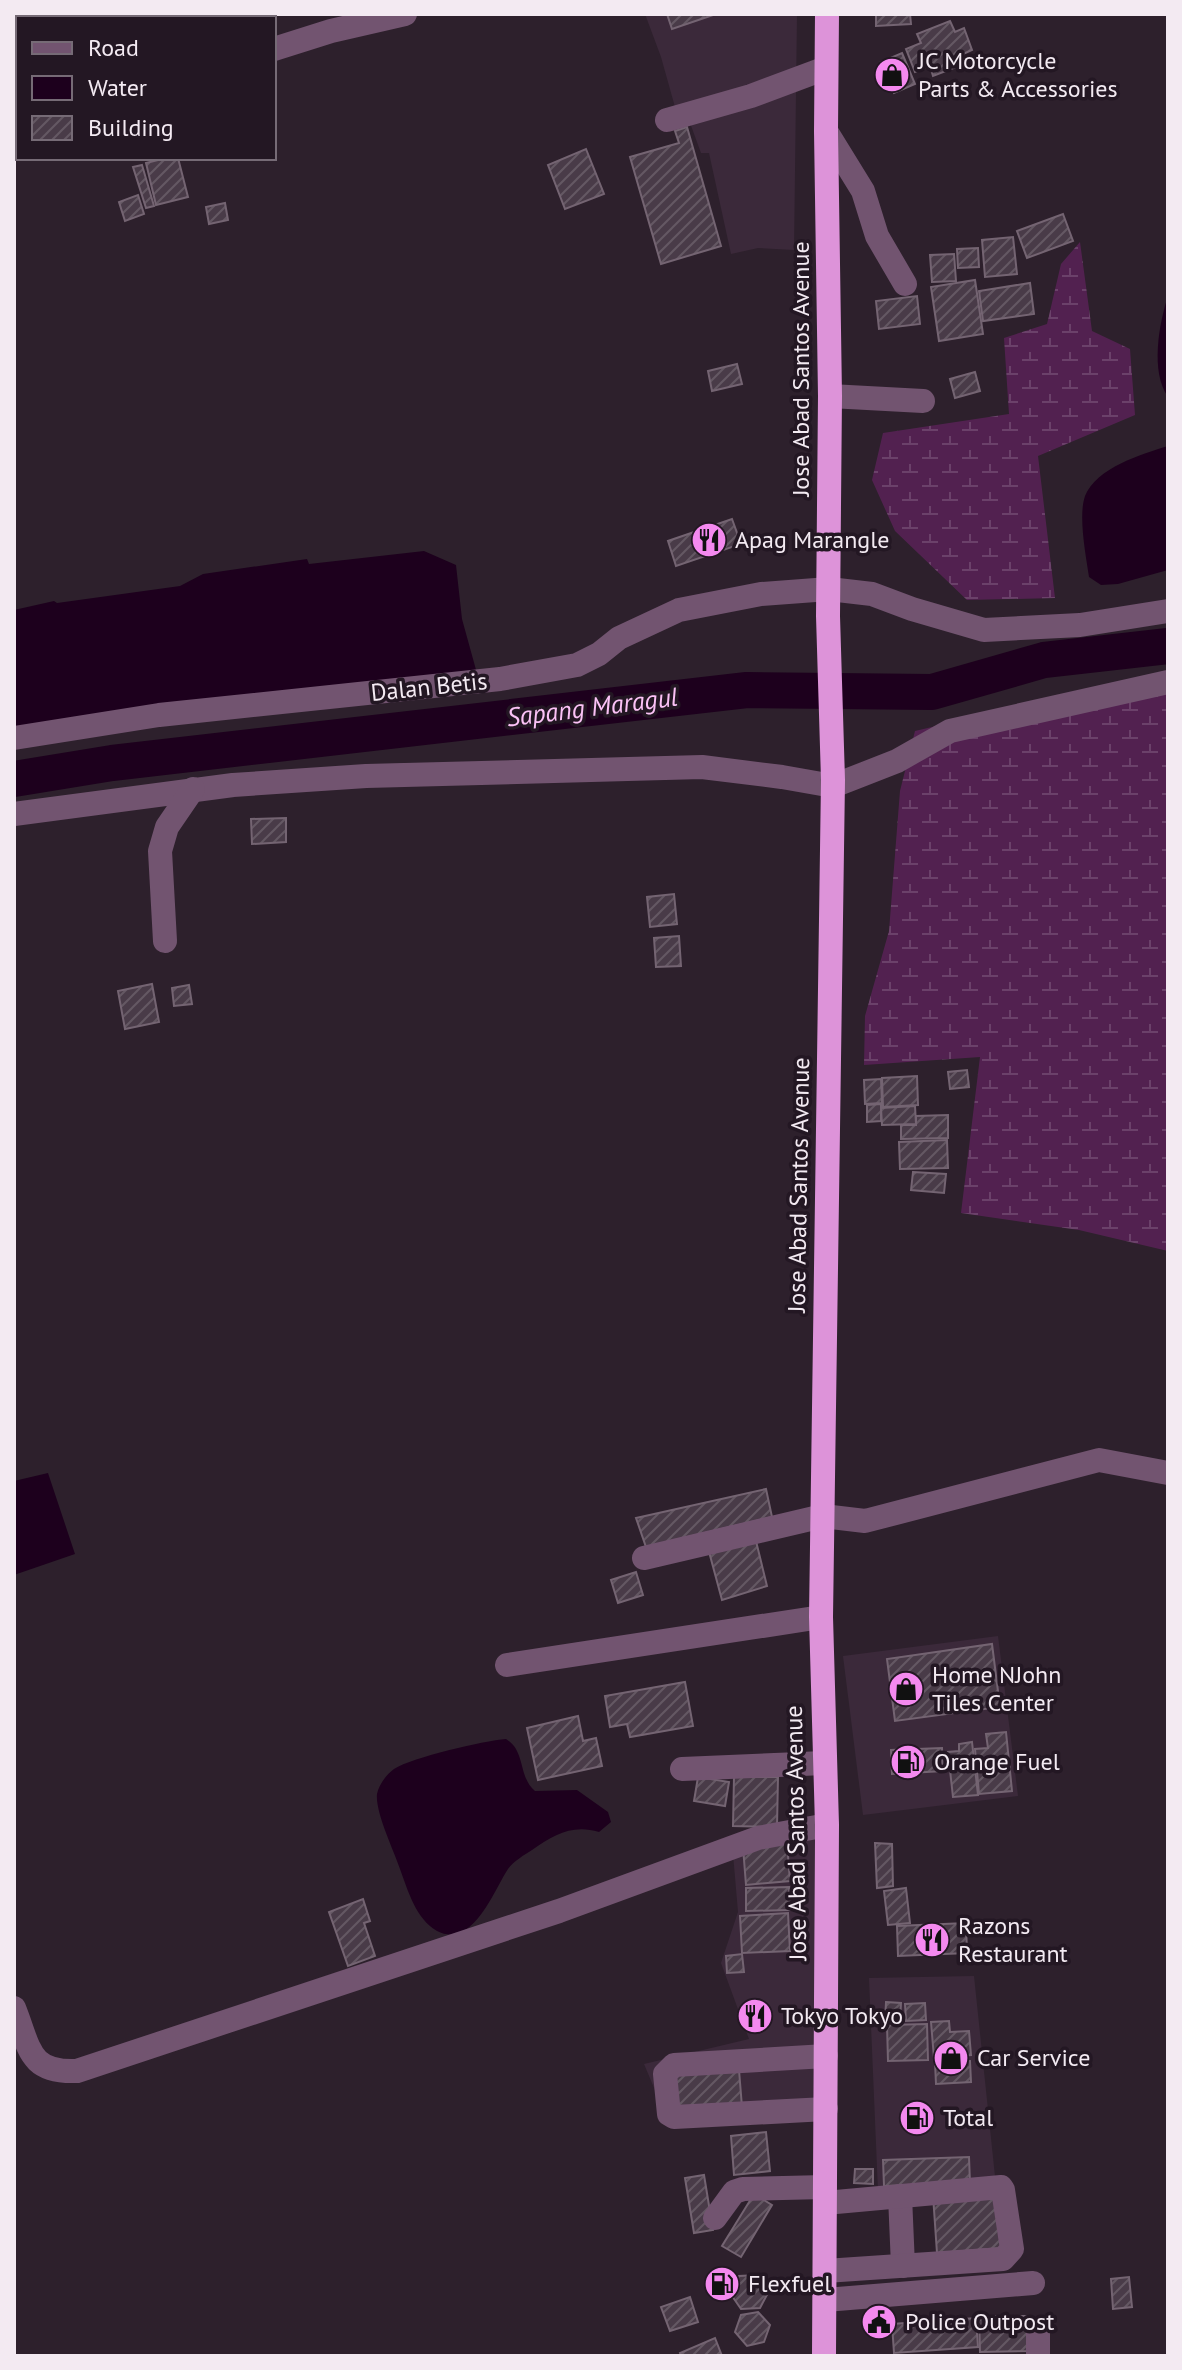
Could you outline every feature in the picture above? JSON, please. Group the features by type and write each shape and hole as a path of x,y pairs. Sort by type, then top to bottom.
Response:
{"highway":[{"name":"Jose Abad Santos Avenue","path":"824,2356 827,1825 821,1617 833,783 828,616 827,14"}],"street":[{"path":"276,48 331,31 405,14"},
{"path":"667,120 751,96 826,68"},
{"path":"826,131 863,191 877,236 905,284"},
{"path":"830,396 923,401"},
{"name":"Dalan Betis","path":"14,738 159,715 531,674 577,665 599,654 619,638 679,610 761,594 829,589 872,594 984,630 1080,625 1168,611"},
{"path":"14,814 193,789 366,776 702,767 833,783 897,761 950,731 1168,682"},
{"path":"165,941 160,851 167,827 193,789"},
{"path":"644,1558 823,1516 865,1521 1099,1460 1168,1473"},
{"path":"507,1665 821,1617"},
{"path":"682,1769 824,1763"},
{"path":"14,2008 34,2059 58,2072 77,2071 559,1911 758,1838 827,1825"},
{"path":"826,2056 674,2065 665,2074 667,2108 674,2117 826,2109"},
{"path":"715,2218 734,2192 900,2196 1001,2187 1003,2190 1012,2249 1003,2259 825,2271"},
{"path":"900,2196 903,2266"},
{"path":"825,2300 1033,2283"},
{"path":"1038,2331 1038,2356"}],"shaded area":[{"path":"645,14 797,14 794,250 758,248 731,254 709,153 701,153 686,112 675,107"},
{"path":"998,1636 1018,1796 863,1815 843,1656"},
{"path":"814,1832 814,2112 670,2126 644,2064 749,2039 721,1963 738,1912 733,1854"},
{"path":"974,1976 996,2186 878,2191 869,1978"}],"green space":[{"path":"1080,242 1092,331 1130,349 1135,415 1038,456 1055,598 967,600 895,531 872,480 883,433 1009,414 1004,338 1047,324 1061,264"},
{"path":"1168,690 1168,1251 1079,1230 961,1213 980,1057 864,1065 865,1016 889,931 900,791 915,731 996,712"}],"water":[{"path":"1168,296 1168,397 1159,374 1158,347"},
{"path":"1168,446 1168,570 1118,584 1101,585 1089,577 1082,525 1085,496 1109,470"},
{"path":"424,551 456,565 462,619 478,677 14,727 14,610 54,601 180,586 203,574 307,559 309,564"},
{"path":"48,1473 75,1554 14,1575 14,1481"},
{"path":"506,1739 517,1750 526,1779 535,1791 577,1790 608,1812 611,1822 599,1832 580,1829 556,1836 519,1858 510,1866 472,1925 450,1935 437,1931 423,1919 410,1895 382,1821 377,1802 378,1790 389,1774 403,1764 448,1750"}],"building":[{"path":"667,14 716,14 672,29"},
{"path":"876,14 910,14 911,24 876,26"},
{"path":"950,21 955,32 964,28 972,50 963,54 967,63 933,76 930,66 915,72 906,49 921,43 917,34"},
{"path":"902,53 915,84 894,93 881,62"},
{"path":"687,127 721,246 661,264 630,157 679,143 675,131"},
{"path":"586,149 604,194 565,209 548,165"},
{"path":"179,160 188,197 156,205 146,163"},
{"path":"142,165 154,206 146,208 133,167"},
{"path":"138,195 144,214 125,221 119,202"},
{"path":"225,203 228,220 209,224 206,207"},
{"path":"1063,214 1073,241 1027,258 1017,231"},
{"path":"1013,237 1017,274 985,277 982,240"},
{"path":"978,248 979,267 958,268 957,249"},
{"path":"954,254 956,281 932,282 930,255"},
{"path":"975,280 983,334 939,341 931,287"},
{"path":"1030,283 1034,314 983,321 979,291"},
{"path":"917,296 920,324 879,329 876,301"},
{"path":"737,364 742,384 712,391 708,371"},
{"path":"975,372 980,391 955,398 950,379"},
{"path":"732,519 741,544 676,566 668,541"},
{"path":"286,818 286,842 252,844 251,819"},
{"path":"674,894 677,924 650,927 647,897"},
{"path":"679,936 681,966 656,967 654,938"},
{"path":"152,984 159,1022 125,1029 118,991"},
{"path":"189,985 192,1004 174,1006 172,988"},
{"path":"967,1070 969,1087 950,1089 948,1072"},
{"path":"917,1076 918,1105 883,1107 882,1078"},
{"path":"881,1079 882,1103 865,1104 864,1080"},
{"path":"881,1104 881,1121 867,1122 867,1105"},
{"path":"915,1106 916,1124 882,1125 881,1108"},
{"path":"948,1115 948,1138 901,1139 901,1125 916,1125 916,1116"},
{"path":"947,1140 948,1168 900,1169 899,1142"},
{"path":"913,1172 946,1174 944,1193 911,1190"},
{"path":"766,1489 772,1517 646,1547 636,1518"},
{"path":"755,1537 767,1586 722,1600 708,1548"},
{"path":"636,1572 643,1595 618,1603 611,1580"},
{"path":"992,1644 1000,1707 895,1721 887,1659"},
{"path":"685,1682 693,1726 630,1737 627,1724 610,1727 605,1696"},
{"path":"578,1716 583,1741 596,1738 602,1766 538,1780 527,1728"},
{"path":"1006,1732 1012,1791 979,1794 975,1749 988,1748 986,1734"},
{"path":"972,1742 978,1795 953,1797 948,1752 959,1751 959,1744"},
{"path":"942,1748 943,1771 892,1774 891,1750"},
{"path":"698,1777 729,1782 725,1806 694,1801"},
{"path":"734,1777 778,1777 777,1827 733,1826"},
{"path":"787,1843 790,1881 746,1885 743,1847"},
{"path":"875,1843 892,1844 893,1886 877,1888"},
{"path":"789,1887 790,1910 746,1911 746,1888"},
{"path":"906,1888 910,1923 888,1925 884,1891"},
{"path":"363,1899 370,1921 364,1923 375,1956 348,1966 329,1912"},
{"path":"788,1913 790,1951 742,1953 740,1916"},
{"name":"Razons Restaurant","path":"966,1923 967,1953 898,1956 897,1926"},
{"path":"742,1954 744,1972 727,1973 726,1956"},
{"path":"886,2002 901,2003 900,2022 885,2022"},
{"path":"925,2003 926,2020 906,2021 905,2004"},
{"path":"949,2021 950,2032 969,2031 971,2055 934,2058 931,2022"},
{"path":"927,2024 928,2060 888,2061 887,2025"},
{"path":"970,2061 971,2082 936,2084 935,2063"},
{"path":"739,2070 742,2107 678,2112 675,2075"},
{"path":"766,2132 770,2171 734,2175 731,2136"},
{"path":"969,2157 970,2183 884,2186 883,2160"},
{"path":"855,2169 873,2169 873,2184 854,2183"},
{"path":"704,2175 713,2230 694,2233 685,2178"},
{"path":"994,2189 1001,2248 937,2253 933,2195"},
{"path":"754,2194 772,2205 741,2257 722,2246"},
{"path":"758,2275 769,2291 760,2308 741,2309 730,2293 739,2276"},
{"path":"1129,2277 1132,2307 1113,2309 1111,2279"},
{"path":"690,2297 698,2322 670,2331 661,2307"},
{"path":"758,2312 770,2325 764,2342 747,2346 735,2332 741,2315"},
{"path":"889,2312 891,2323 870,2326 869,2315"},
{"path":"979,2316 1030,2316 1030,2351 980,2352"},
{"path":"976,2318 978,2347 894,2353 892,2324"},
{"path":"715,2338 722,2356 681,2356 680,2353"}],"waterway":[{"name":"Sapang Maragul","path":"14,779 112,763 747,690 932,692 1044,660 1168,646"}],"place":[{"name":"JC Motorcycle Parts & Accessories","path":"892,75"},
{"name":"Apag Marangle","path":"709,540"},
{"name":"Home NJohn Tiles Center","path":"906,1689"},
{"name":"Orange Fuel","path":"908,1762"},
{"name":"Razons Restaurant","path":"932,1940"},
{"name":"Tokyo Tokyo","path":"755,2016"},
{"name":"Car Service","path":"951,2058"},
{"name":"Total","path":"917,2118"},
{"name":"Flexfuel","path":"722,2284"},
{"name":"Police Outpost","path":"879,2322"}]}
